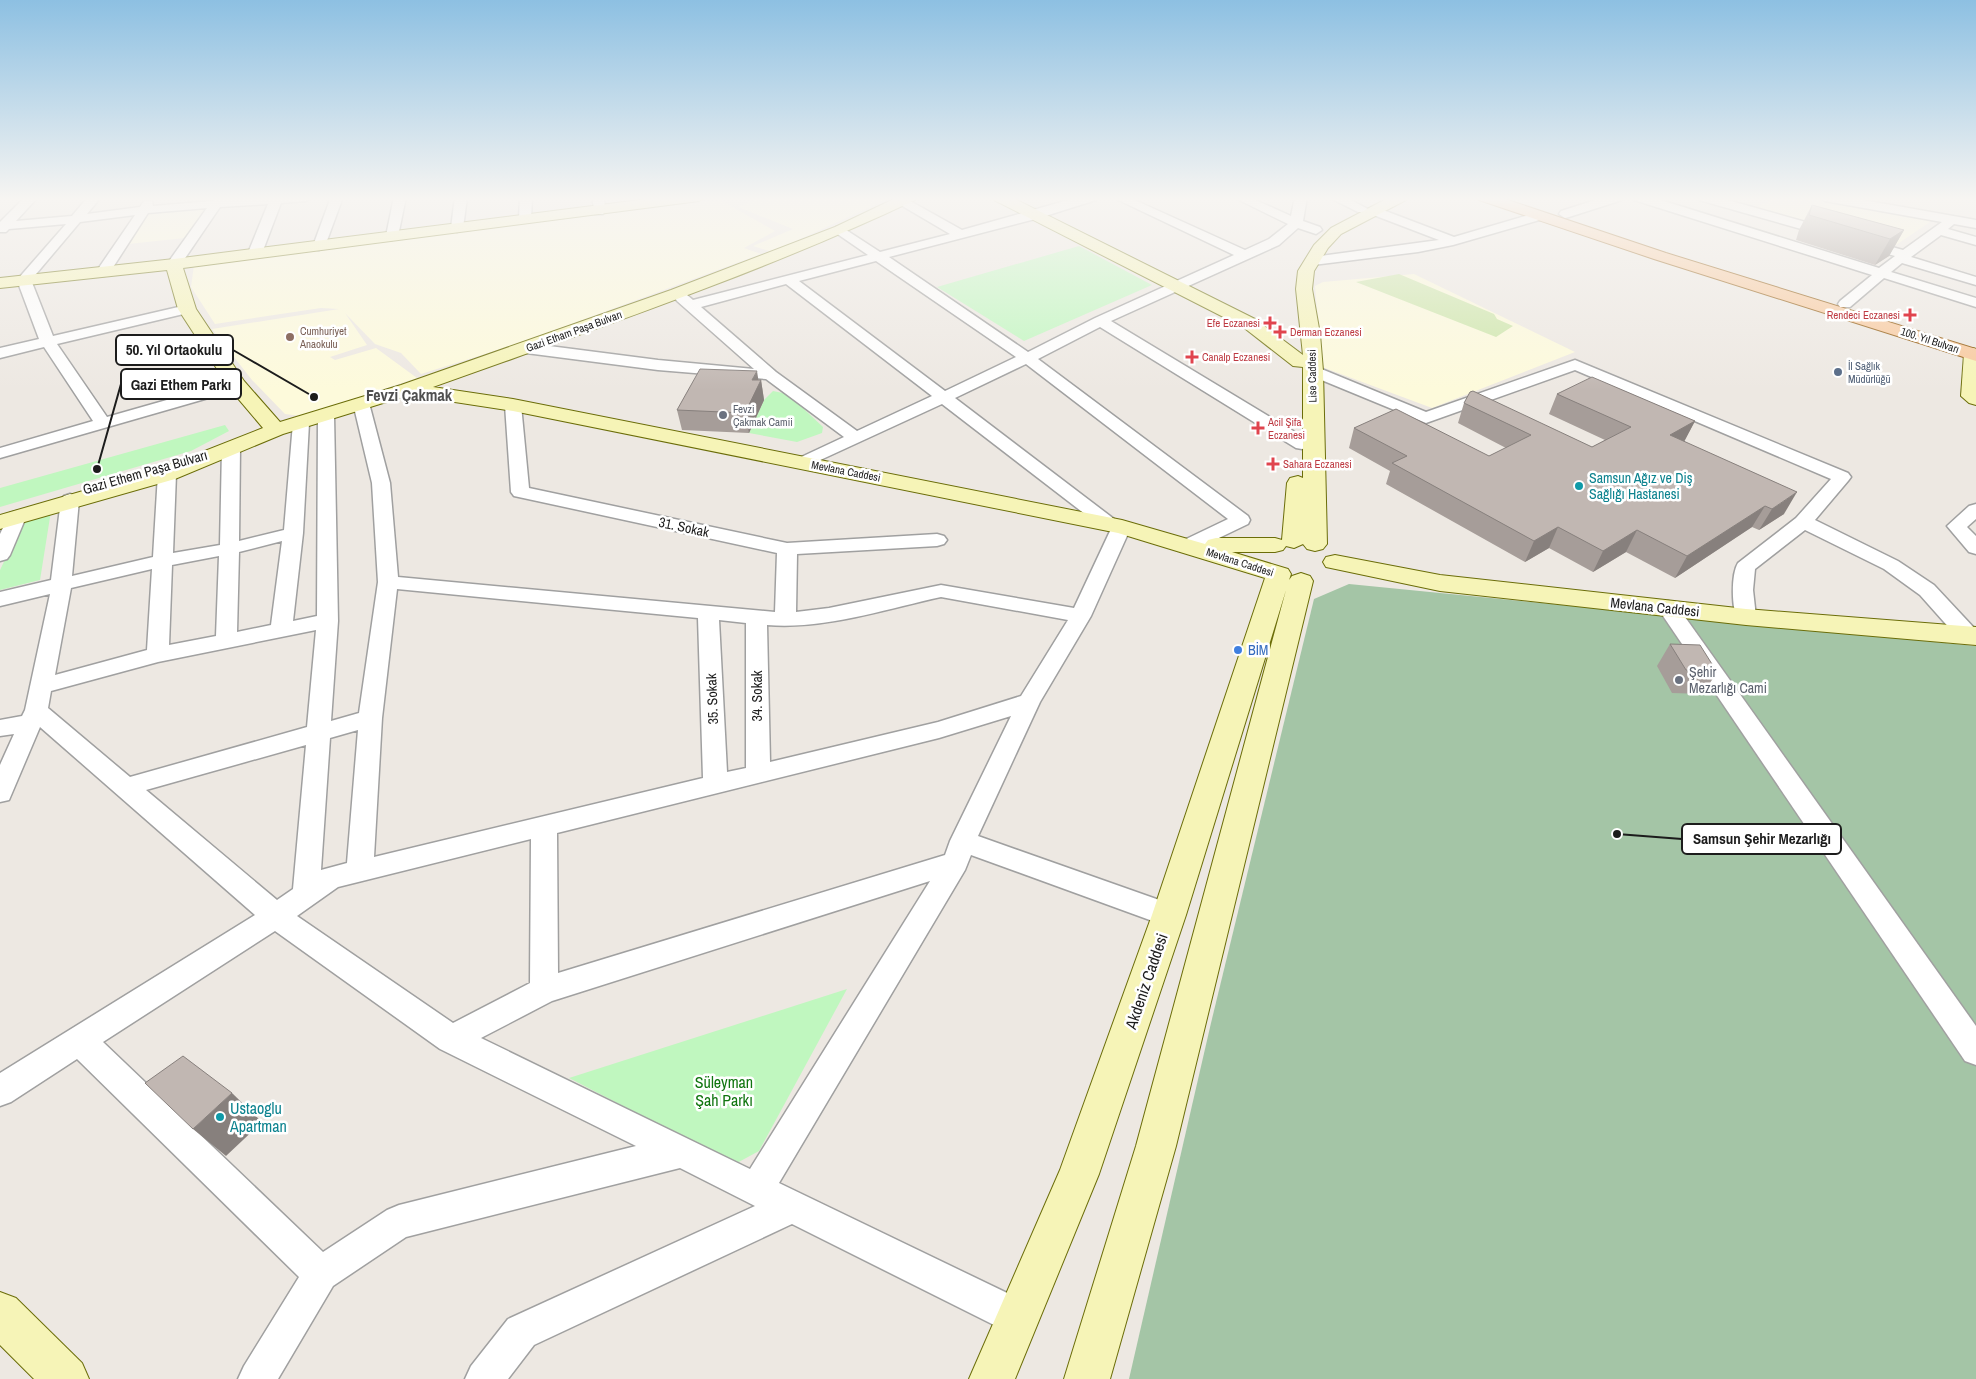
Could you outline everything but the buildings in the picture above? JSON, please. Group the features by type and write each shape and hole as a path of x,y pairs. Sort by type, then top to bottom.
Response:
{"main road":[{"path":"0,283 193,261"},
{"name":"Gazi Etham Paşa Bulvarı","path":"231,448 276,430 326,416 526,348 677,294 760,261"},
{"path":"1126,261 1249,323 1306,367"},
{"name":"Lise Caddesi","path":"1298,261 1295,286 1306,367 1304,560"},
{"name":"Lise Caddesi","path":"1304,560 1302,444 1306,367 1311,334 1304,289 1306,271 1313,261"},
{"name":"100. Yıl Bulvarı","path":"1679,261 1795,299 1975,351"},
{"name":"100. Yıl Bulvarı","path":"1712,261 1845,304 1975,351"},
{"path":"174,264 188,309 237,385 276,430"},
{"path":"1975,351 1971,396 1976,399"},
{"name":"Mevlana Caddesi","path":"408,389 513,405 1116,525 1189,546 1304,560 1440,582 1746,617 1972,635"},
{"name":"Gazi Ethem Paşa Bulvarı","path":"6,518 167,474 231,448"},
{"name":"Gazi Ethem Paşa Bulvarı","path":"6,518 180,460 231,448"},
{"path":"1088,1379 1156,1146 1304,560"},
{"name":"Akdeniz Caddesi","path":"992,1379 1079,1174 1169,915 1304,560"},
{"path":"0,1314 66,1379"}],"street":[{"path":"40,261 24,280 47,341 103,424"},
{"path":"103,272 110,261"},
{"path":"692,305 855,261"},
{"path":"887,261 1028,358 1241,520 1189,546"},
{"path":"804,463 1028,358 1100,321 1232,261"},
{"path":"1840,261 1976,303"},
{"path":"1845,304 1897,261"},
{"path":"1917,261 1976,280"},
{"path":"756,1190 960,852 1029,702 1081,616 1116,525 789,280"},
{"path":"677,294 692,305 770,375 856,438"},
{"path":"0,353 188,309"},
{"path":"1100,321 1302,444"},
{"path":"526,348 658,366 770,375"},
{"path":"1306,367 1426,418 1575,365 1842,477 1803,522 1745,567 1743,590 1746,617"},
{"path":"0,453 237,385"},
{"path":"360,871 370,718 388,582 381,484 361,403"},
{"name":"31. Sokak","path":"513,405 520,492 788,549 937,540"},
{"path":"306,895 327,621 326,416"},
{"path":"281,630 293,533 301,423"},
{"path":"226,641 230,549 231,448"},
{"path":"158,655 167,474"},
{"path":"0,792 35,706 59,603 70,500"},
{"path":"1976,510 1956,526 1976,548"},
{"path":"0,554 6,518"},
{"path":"1803,522 1898,570 1927,590 1972,635"},
{"path":"0,599 164,560 230,549 293,533"},
{"path":"785,620 788,549"},
{"path":"388,582 785,620 829,615 941,591 1081,616"},
{"path":"1668,608 1976,1051"},
{"name":"35. Sokak","path":"708,613 715,785"},
{"name":"34. Sokak","path":"756,618 758,775"},
{"path":"0,728 35,706 158,655 327,621"},
{"path":"0,1091 276,916 330,878 939,730 1029,702"},
{"path":"35,706 276,916 451,1039 1019,1318"},
{"path":"126,787 370,718"},
{"path":"544,826 544,990"},
{"path":"451,1039 544,990 960,852 1169,915"},
{"path":"80,1041 321,1274"},
{"path":"257,1379 321,1274 398,1222 680,1152"},
{"path":"484,1379 521,1332 792,1207"}],"shaded area":[{"path":"224,261 741,261 520,343 421,374 401,353 375,344 345,313 367,345 330,357 335,360 376,348 417,378 301,416 285,414 252,380 212,329 339,309 321,308 215,324 191,287 194,265"},
{"path":"1414,274 1575,352 1432,408 1322,367 1315,286 1323,282"}],"green space":[{"path":"1026,261 1108,261 1152,285 1024,341 937,287"},
{"path":"1399,274 1494,314 1497,319 1513,326 1496,337 1356,282"},
{"path":"773,391 788,394 823,427 822,433 797,442 749,433 764,400"},
{"path":"225,425 229,431 191,451 0,507 0,488"},
{"path":"51,511 40,580 0,590 0,570 24,520"},
{"path":"1349,584 1976,646 1976,1379 1129,1379 1211,1023 1314,599"},
{"name":"Süleyman Şah Parkı","path":"847,989 759,1151 735,1164 569,1078"}],"place":[{"name":"Rendeci Eczanesi","path":"1910,315"},
{"name":"Efe Eczanesi","path":"1270,323"},
{"name":"Derman Eczanesi","path":"1280,332"},
{"name":"Cumhuriyet Anaokulu","path":"290,337"},
{"name":"Canalp Eczanesi","path":"1192,357"},
{"name":"İl Sağlık Müdürlüğü","path":"1838,372"},
{"name":"50. Yıl Ortaokulu","path":"314,397"},
{"name":"Fevzi Çakmak Camii","path":"723,415"},
{"name":"Acil Şifa Eczanesi","path":"1258,428"},
{"name":"Sahara Eczanesi","path":"1273,464"},
{"name":"Gazi Ethem Parkı","path":"97,469"},
{"name":"Samsun Ağız ve Diş Sağlığı Hastanesi","path":"1579,486"},
{"name":"BİM","path":"1238,650"},
{"name":"Şehir Mezarlığı Cami","path":"1679,680"},
{"name":"Samsun Şehir Mezarlığı","path":"1617,834"},
{"name":"Ustaoglu Apartman","path":"220,1117"}],"district":[{"name":"Fevzi Çakmak","path":"409,395"}]}
